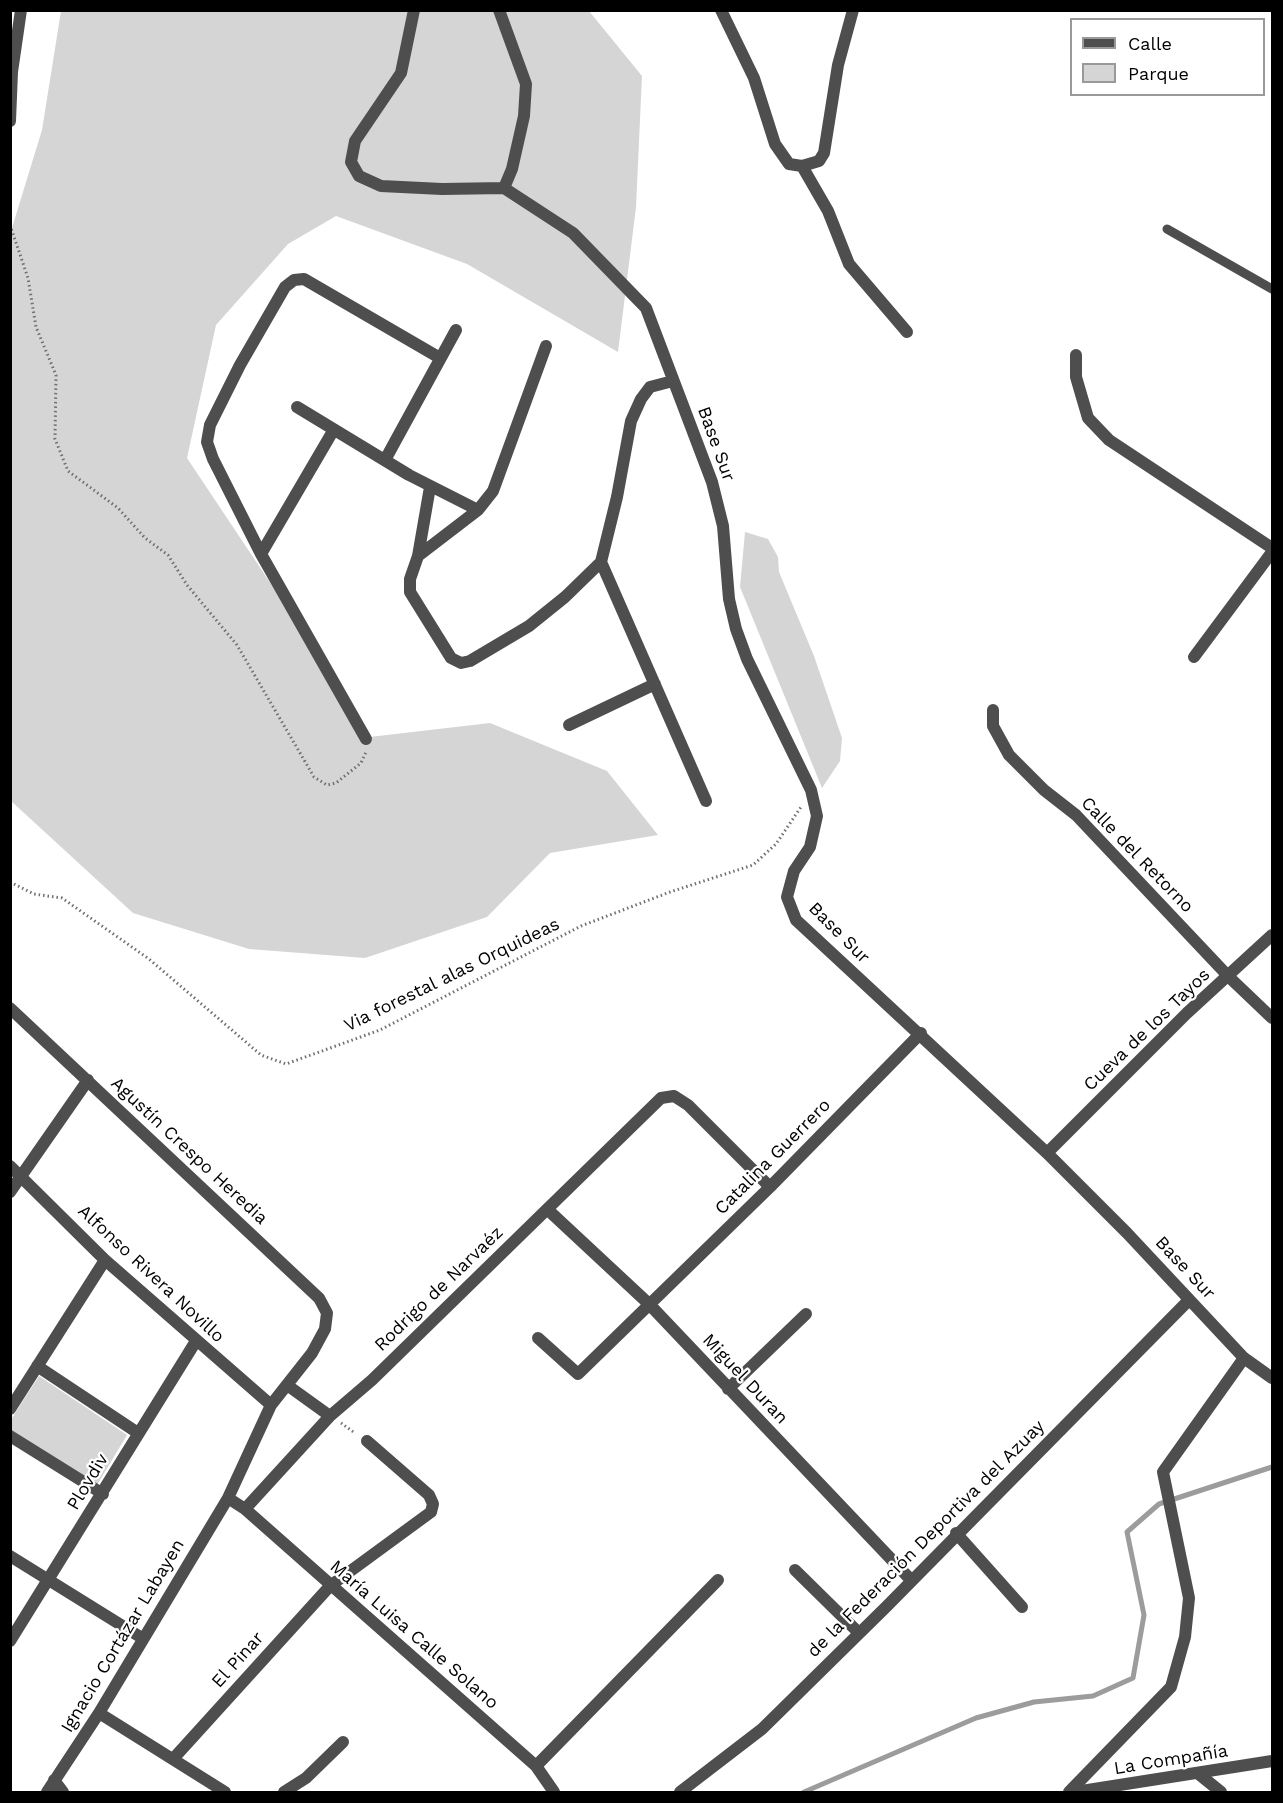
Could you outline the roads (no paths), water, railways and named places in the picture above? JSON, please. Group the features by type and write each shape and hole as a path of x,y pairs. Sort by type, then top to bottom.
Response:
{"street":[{"path":"10,121 12,72 21,10"},
{"path":"414,10 401,73 356,141 351,162 359,176 381,186 442,189 504,188 512,169 524,116 526,84 499,10"},
{"path":"721,10 754,78 775,144 789,164 802,166 819,161 824,153 838,65 854,10"},
{"path":"802,166 828,211 849,264 907,332"},
{"name":"Base Sur","path":"504,188 573,233 646,308 712,482 723,526 729,599 736,629 747,659 811,789 817,816 810,847 794,871 787,897 796,920 921,1033 1047,1153 1127,1233 1244,1358 1272,1378"},
{"path":"366,739 261,554 207,442 210,425 285,287 294,280 304,279 440,358"},
{"path":"385,460 456,330"},
{"path":"418,556 478,510 493,491 546,346"},
{"path":"1076,355 1076,377 1088,418 1109,440 1272,550 1194,657"},
{"path":"430,487 418,556 410,579 410,592 451,658 461,663 485,653 529,626 565,597 601,562 617,496 630,422 640,399 650,387 673,381"},
{"path":"297,406 333,431 430,487 478,510"},
{"path":"261,554 333,431"},
{"path":"601,562 706,801"},
{"path":"569,725 655,684"},
{"name":"Calle del Retorno","path":"993,710 993,726 1009,754 1044,790 1076,815 1229,977 1272,1018"},
{"name":"Cueva de los Tayos","path":"1047,1153 1187,1013 1229,977 1272,935"},
{"name":"Agustín Crespo Heredia","path":"10,1008 320,1298 327,1313 325,1329"},
{"name":"Catalina Guerrero","path":"538,1338 578,1374 770,1187 921,1033"},
{"path":"10,1192 88,1080"},
{"name":"Rodrigo de Narvaéz","path":"246,1509 330,1416 372,1380 661,1098 674,1096 688,1105 770,1187"},
{"name":"Alfonso Rivera Novillo","path":"10,1166 105,1260 271,1405"},
{"name":"Miguel Duran","path":"547,1209 649,1304 911,1580"},
{"path":"10,1409 105,1260"},
{"name":"de la Federación Deportiva del Azuay","path":"680,1792 762,1730 1189,1300"},
{"path":"728,1389 806,1314"},
{"name":"Ignacio Cortázar Labayen","path":"46,1792 99,1713 228,1498 271,1405 312,1353 325,1329"},
{"name":"Plovdiv","path":"10,1641 196,1341"},
{"path":"1069,1792 1171,1687 1185,1637 1189,1598 1163,1472 1244,1358"},
{"path":"37,1366 138,1433"},
{"path":"287,1385 330,1416"},
{"path":"10,1437 103,1494"},
{"name":"El Pinar","path":"172,1759 330,1586 431,1512 433,1504 429,1495 367,1441"},
{"path":"228,1498 246,1509"},
{"name":"María Luisa Calle Solano","path":"246,1509 330,1586 536,1766 554,1792"},
{"path":"956,1533 1022,1607"},
{"path":"10,1556 142,1638"},
{"path":"795,1570 859,1633"},
{"path":"536,1766 718,1581"},
{"path":"99,1713 225,1792"},
{"path":"284,1792 306,1778 343,1742"},
{"name":"La Compañía","path":"1075,1792 1200,1775 1272,1761"},
{"path":"1200,1775 1221,1792"},
{"path":"54,1780 63,1792"}],"lane":[{"path":"1167,229 1272,289"}],"waterway":[{"path":"804,1792 976,1718 1034,1702 1093,1696 1133,1678 1144,1615 1127,1532 1159,1504 1272,1467"}]}
